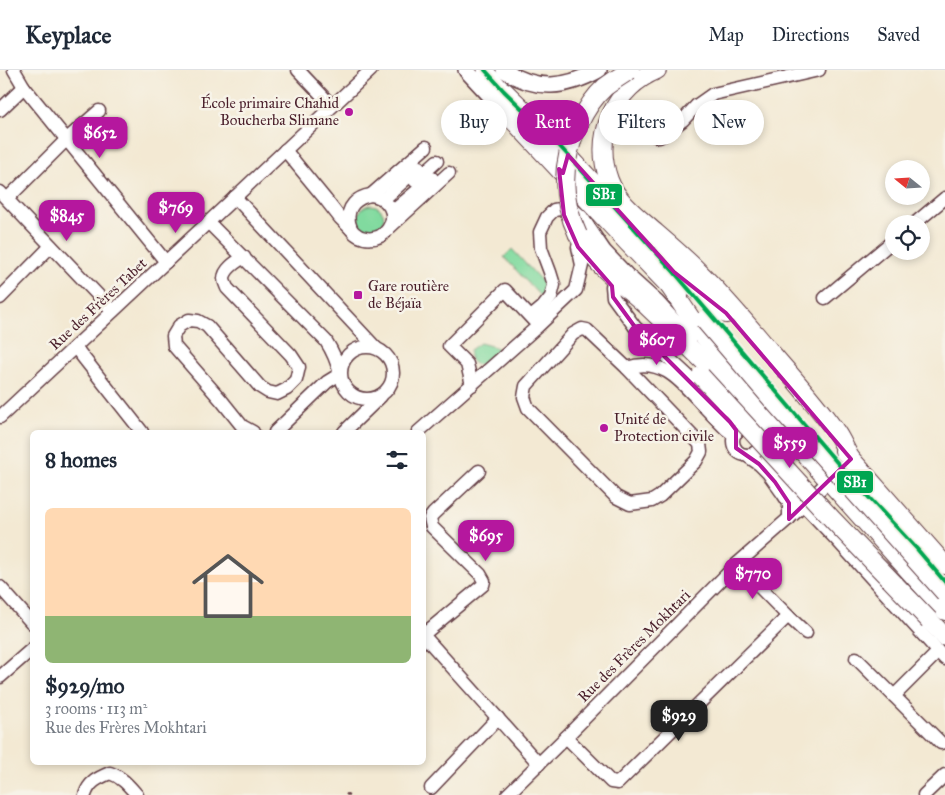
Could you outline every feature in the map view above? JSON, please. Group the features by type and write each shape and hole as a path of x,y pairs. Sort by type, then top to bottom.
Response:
{"highway":[{"path":"619,70 601,83 588,96 578,111 564,143 558,179 561,202 564,215 578,241 612,286 720,397 833,520 929,620 943,649"},
{"path":"630,70 605,88 593,100 583,114 570,145 564,179 565,194 578,241 583,244 603,268 650,308 754,411 762,425 761,440"},
{"path":"657,70 637,81 612,112 603,146 604,162 609,180 617,195 632,212 699,272 728,302 812,400 835,431 851,459"},
{"path":"499,95 708,318 945,582"},
{"path":"672,279 726,313 945,565"},
{"path":"672,279 700,332 945,611"},
{"path":"708,318 781,410 945,593"}],"main road":[{"path":"466,70 499,95"},
{"path":"485,70 499,95"},
{"path":"504,70 520,80 544,85 557,85 571,83 599,70"}],"street":[{"path":"14,70 24,87 166,262"},
{"path":"298,70 332,106"},
{"name":"Rue des Frères Tabet","path":"0,418 371,70"},
{"path":"684,119 696,106 713,94 819,70"},
{"path":"0,110 24,87"},
{"path":"99,111 3,195 113,311"},
{"path":"286,150 340,218 358,235 372,239 380,237 386,232 438,161"},
{"path":"370,195 438,161"},
{"path":"388,205 438,161"},
{"path":"388,205 438,161"},
{"path":"326,200 340,204 350,203 363,196 378,196 388,205 392,219 390,227"},
{"path":"236,197 376,348"},
{"path":"925,215 945,198"},
{"path":"352,230 348,217 349,210 356,200"},
{"path":"534,322 551,297 554,285 540,248 540,232 547,216 554,210 572,209 582,217 605,251 658,302 716,366 720,378"},
{"path":"208,222 326,341 334,353 342,382 352,395 367,400 383,394"},
{"path":"420,430 472,385 534,322 576,290 582,265 578,241"},
{"path":"0,298 52,246"},
{"path":"825,298 885,248"},
{"path":"244,257 226,272 224,280 227,288 290,355 299,367 296,380 287,389 277,394 268,392 260,387 207,326 198,321 189,320 179,326 173,336 174,346 242,426 249,430"},
{"path":"612,286 613,297 636,327 720,409 735,437 738,452 759,464 784,494 789,503 789,519"},
{"path":"472,385 467,364 449,346 505,290 534,322"},
{"path":"582,329 587,330 630,372 694,437 700,444 701,452 696,461 660,496 652,501 630,504 616,497 541,422 528,408 524,397 526,386 573,334 582,329"},
{"path":"340,374 341,365 345,357 351,351 368,346 383,352 392,365 393,373 392,381 388,388 346,430"},
{"path":"75,347 140,430"},
{"path":"630,372 646,364 659,367 670,373 735,437"},
{"path":"277,430 327,382 340,374"},
{"path":"735,437 744,428 749,427 757,431 774,471 788,489 943,649 894,696"},
{"path":"746,455 755,453 760,447 761,440"},
{"name":"Rue des Frères Mokhtari","path":"507,795 737,564 789,519 851,459"},
{"path":"426,633 483,585 484,581 480,574 432,527 430,518 478,471"},
{"path":"737,564 806,633"},
{"path":"0,588 30,622"},
{"path":"566,737 611,782 618,783 788,616"},
{"path":"426,637 539,764"},
{"path":"0,677 30,650"},
{"path":"856,658 941,743"},
{"path":"431,788 498,718"},
{"path":"85,795 93,781 110,773 125,782 137,795"},
{"path":"924,795 945,775"}],"highlighted area":[{"path":"568,155 674,272 726,313 851,459 789,519 789,503 775,482 759,464 736,448 736,430 730,422 635,327 613,297 612,286 578,247 564,215 559,169 563,173"}],"green space":[{"path":"371,205 380,209 384,218 380,227 371,231 362,227 358,218 362,209"},
{"path":"512,249 549,289 541,297 504,257"},
{"path":"480,343 499,350 492,361 487,364 476,364 472,362 470,357 470,350"}],"transit line":[{"name":"SB1","path":"485,70 554,140 674,272 846,473 945,582"}],"place":[{"name":"École primaire Chahid Boucherba Slimane","path":"349,112"},
{"name":"Gare routière de Béjaïa","path":"358,295"},
{"name":"Unité de Protection civile","path":"604,428"}]}
